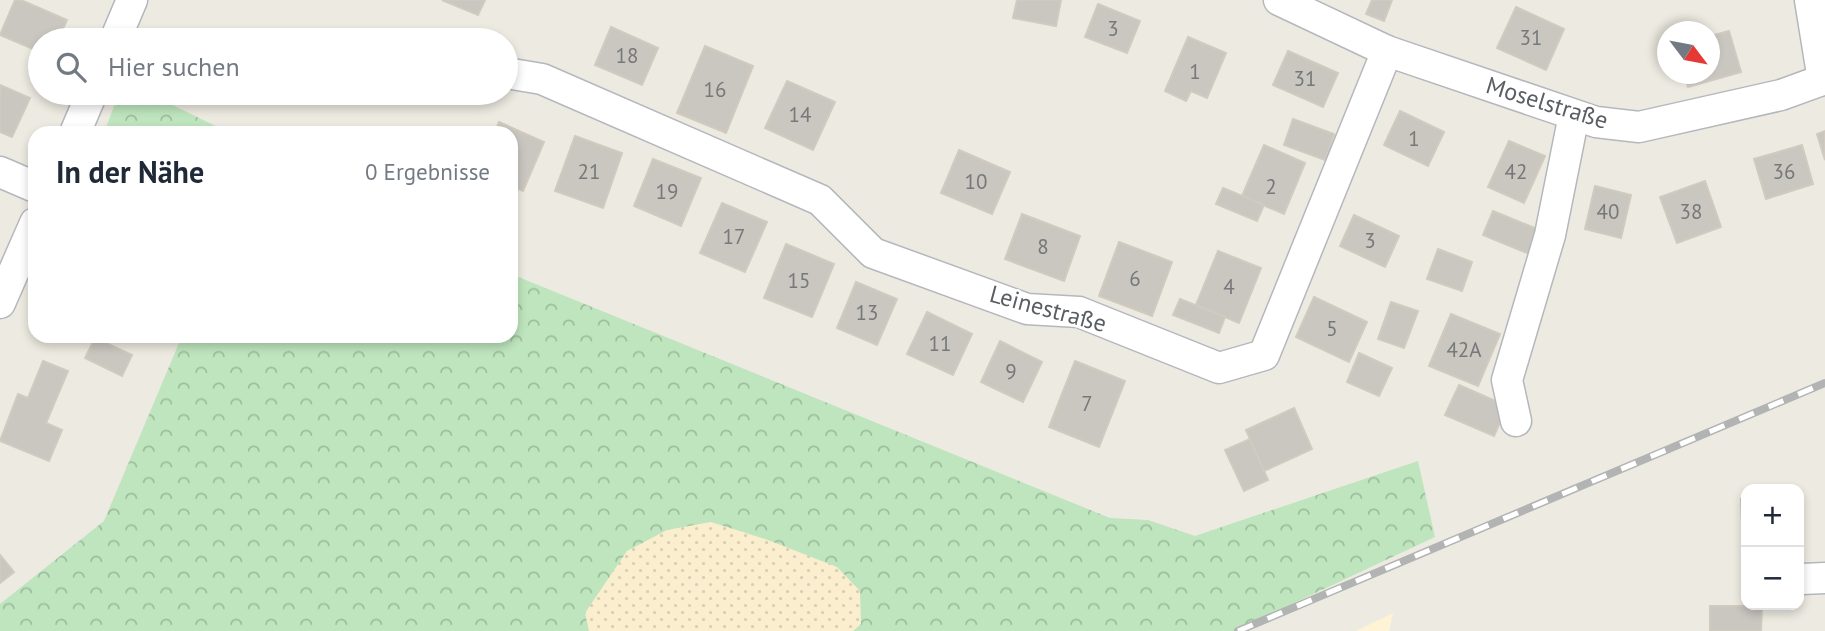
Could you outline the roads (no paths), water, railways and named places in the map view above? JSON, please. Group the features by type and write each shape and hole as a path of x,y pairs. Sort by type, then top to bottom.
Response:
{"street":[{"path":"120,28 132,0"},
{"name":"Moselstraße","path":"1279,0 1387,51 1596,122 1639,127 1781,94 1824,80"},
{"path":"1810,0 1824,80"},
{"name":"Leinestraße","path":"518,76 542,79 820,200 873,253 1027,309 1080,312 1219,368 1264,355 1387,51"},
{"path":"78,126 87,105"},
{"path":"1516,421 1507,380 1550,234 1574,115"},
{"path":"0,172 28,184"},
{"path":"0,303 28,239"}],"railway":[{"path":"1238,631 1825,383"}]}
